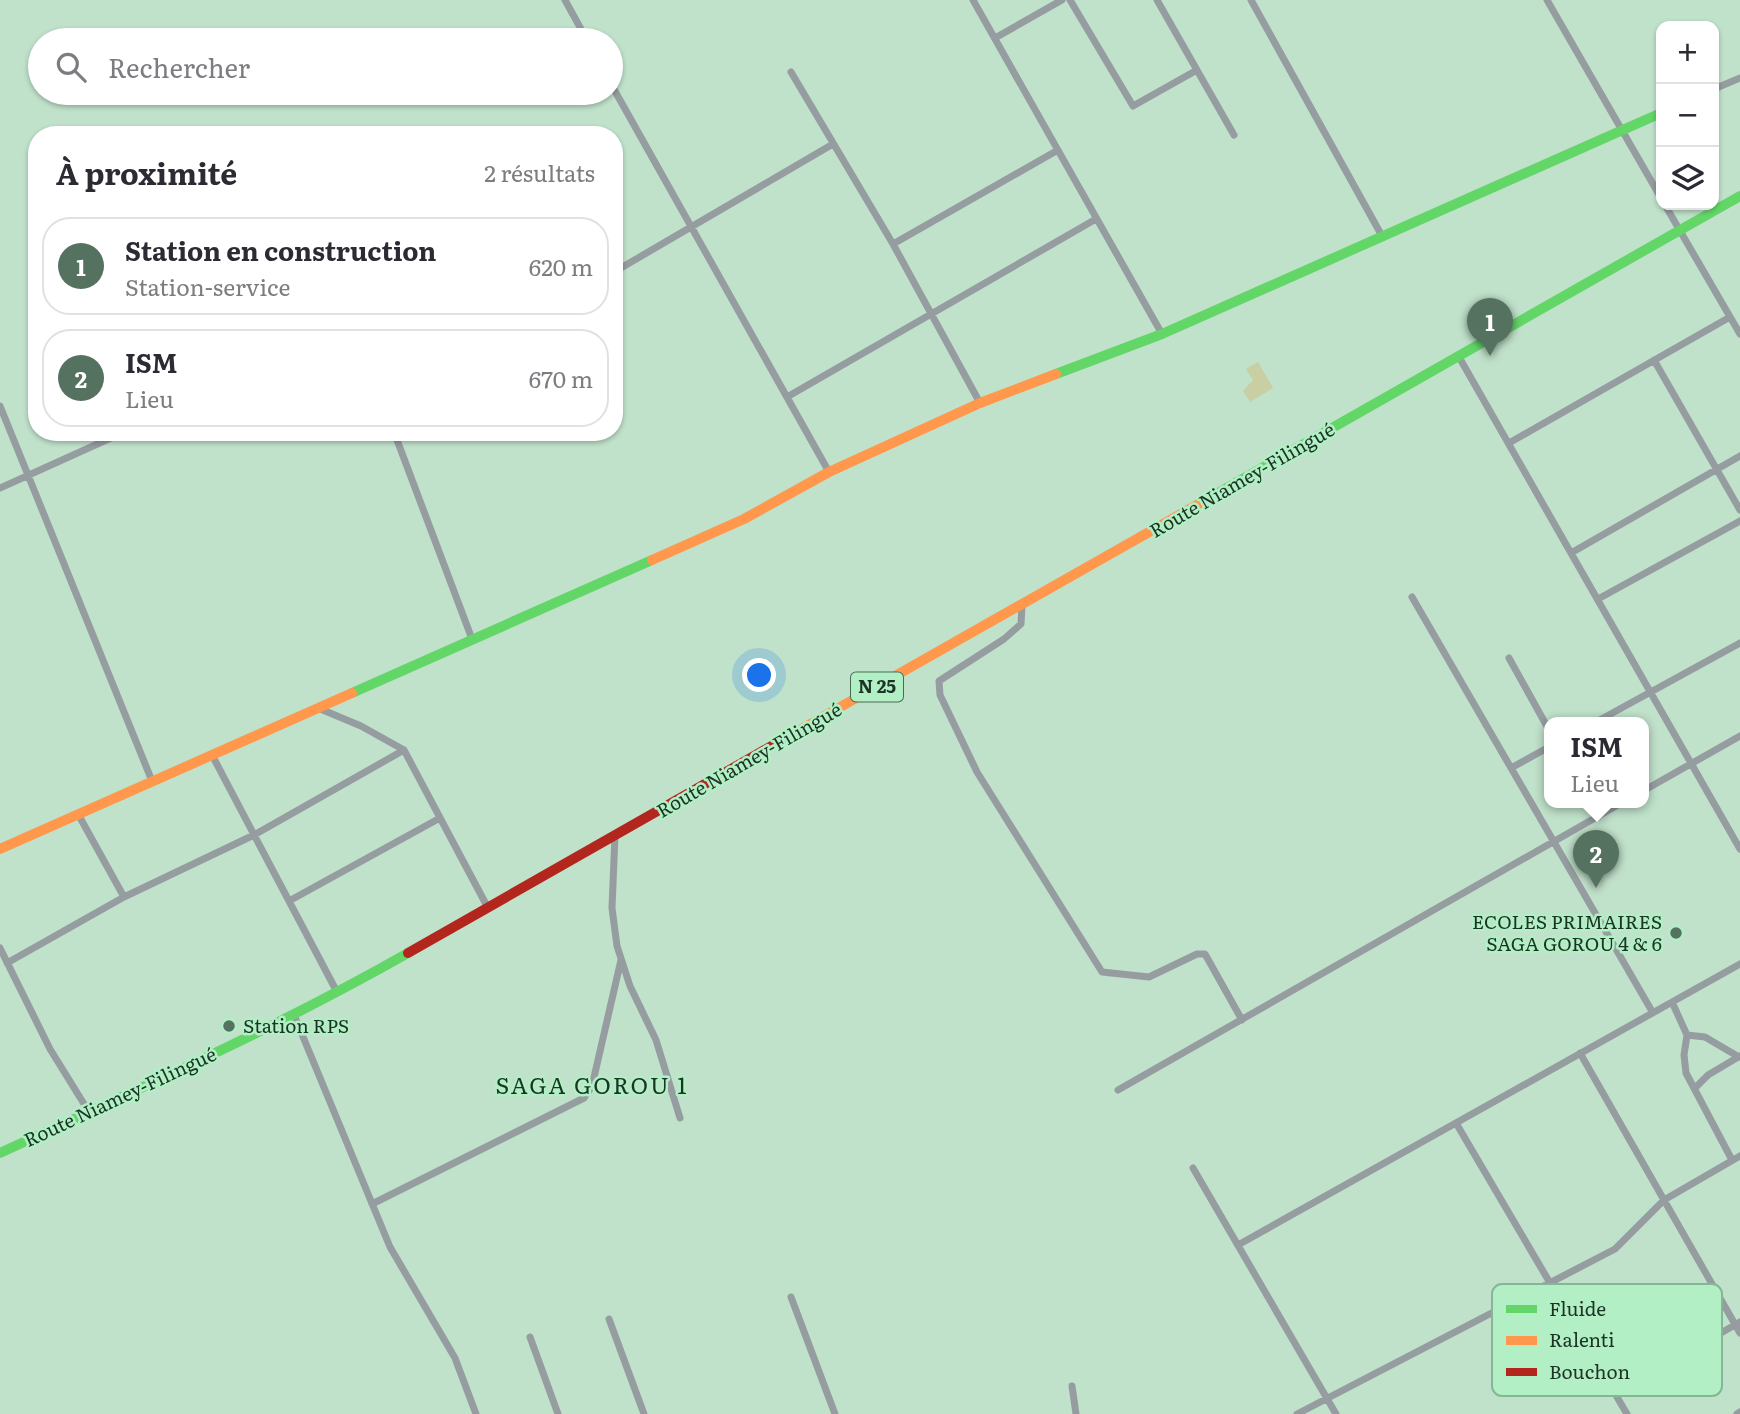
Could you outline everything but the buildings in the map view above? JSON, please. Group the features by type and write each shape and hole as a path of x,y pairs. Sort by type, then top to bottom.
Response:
{"main road":[{"path":"0,849 744,519 829,472 980,403 1162,334 1656,115"},
{"name":"Route Niamey-Filingué","path":"0,1153 294,1016 1740,196"}],"street":[{"path":"565,0 580,28"},
{"path":"973,0 1162,334"},
{"path":"995,38 1062,0"},
{"path":"1070,0 1133,106 1197,70"},
{"path":"1157,0 1234,135"},
{"path":"1251,0 1382,236"},
{"path":"1547,0 1656,190"},
{"path":"791,72 893,244 980,403"},
{"path":"1719,87 1740,78"},
{"path":"623,105 829,472"},
{"path":"623,267 833,144"},
{"path":"893,244 1058,150"},
{"path":"1668,210 1740,334"},
{"path":"787,397 930,312 1096,219"},
{"path":"1509,443 1730,317"},
{"path":"1460,356 1740,849"},
{"path":"1654,360 1740,510"},
{"path":"0,406 152,781"},
{"path":"0,488 28,478 105,441"},
{"path":"397,441 472,639"},
{"path":"1571,553 1740,456"},
{"path":"1598,600 1740,521"},
{"path":"1412,597 1653,1013"},
{"path":"1022,605 1021,624 939,681 940,695 977,772 1102,972 1149,977 1197,954 1205,954 1242,1020"},
{"path":"1605,717 1740,643"},
{"path":"1509,658 1544,721"},
{"path":"318,708 361,726 404,750 488,908"},
{"path":"1649,788 1740,736"},
{"path":"7,963 124,897 254,835 404,750"},
{"path":"1511,768 1544,750"},
{"path":"212,755 337,992"},
{"path":"1593,808 1598,817"},
{"path":"1118,1090 1613,808"},
{"path":"78,814 124,897"},
{"path":"289,901 440,818"},
{"path":"615,835 612,908 621,960 630,986 656,1040 680,1118"},
{"path":"0,948 50,1049 89,1112"},
{"path":"372,1204 584,1098 592,1086 621,960"},
{"path":"1238,1245 1740,964"},
{"path":"1672,1002 1687,1035 1684,1055 1686,1073 1732,1160"},
{"path":"294,1016 390,1247 455,1358 476,1414"},
{"path":"1687,1035 1705,1037 1739,1056 1708,1075 1695,1088"},
{"path":"1580,1053 1715,1284"},
{"path":"1456,1123 1549,1283 1615,1249 1664,1200 1740,1156"},
{"path":"1193,1168 1336,1414"},
{"path":"1722,1296 1738,1323 1740,1333"},
{"path":"791,1297 835,1414"},
{"path":"1297,1414 1492,1313"},
{"path":"609,1319 644,1414"},
{"path":"1722,1332 1738,1323"},
{"path":"530,1337 558,1414"},
{"path":"1072,1386 1076,1414"},
{"path":"1616,1396 1627,1414"}],"green space":[{"path":"1258,362 1273,388 1250,402 1243,391 1253,380 1246,369"}],"traffic: fast":[{"path":"1056,374 1162,334 1656,115"},
{"path":"1202,502 1740,196"},
{"path":"352,693 652,560"},
{"path":"0,1153 257,1033 408,953"}],"traffic: slow":[{"path":"652,560 744,519 829,472 980,403 1056,374"},
{"path":"798,731 1202,502"},
{"path":"0,849 352,693"}],"traffic: jam":[{"path":"408,953 798,731"}],"place":[{"name":"Station en construction","path":"1490,356"},
{"name":"ISM","path":"1596,888"},
{"name":"ECOLES PRIMAIRES SAGA GOROU 4 & 6","path":"1676,933"},
{"name":"Station RPS","path":"229,1026"}],"district":[{"name":"SAGA GOROU 1","path":"592,1086"}]}
